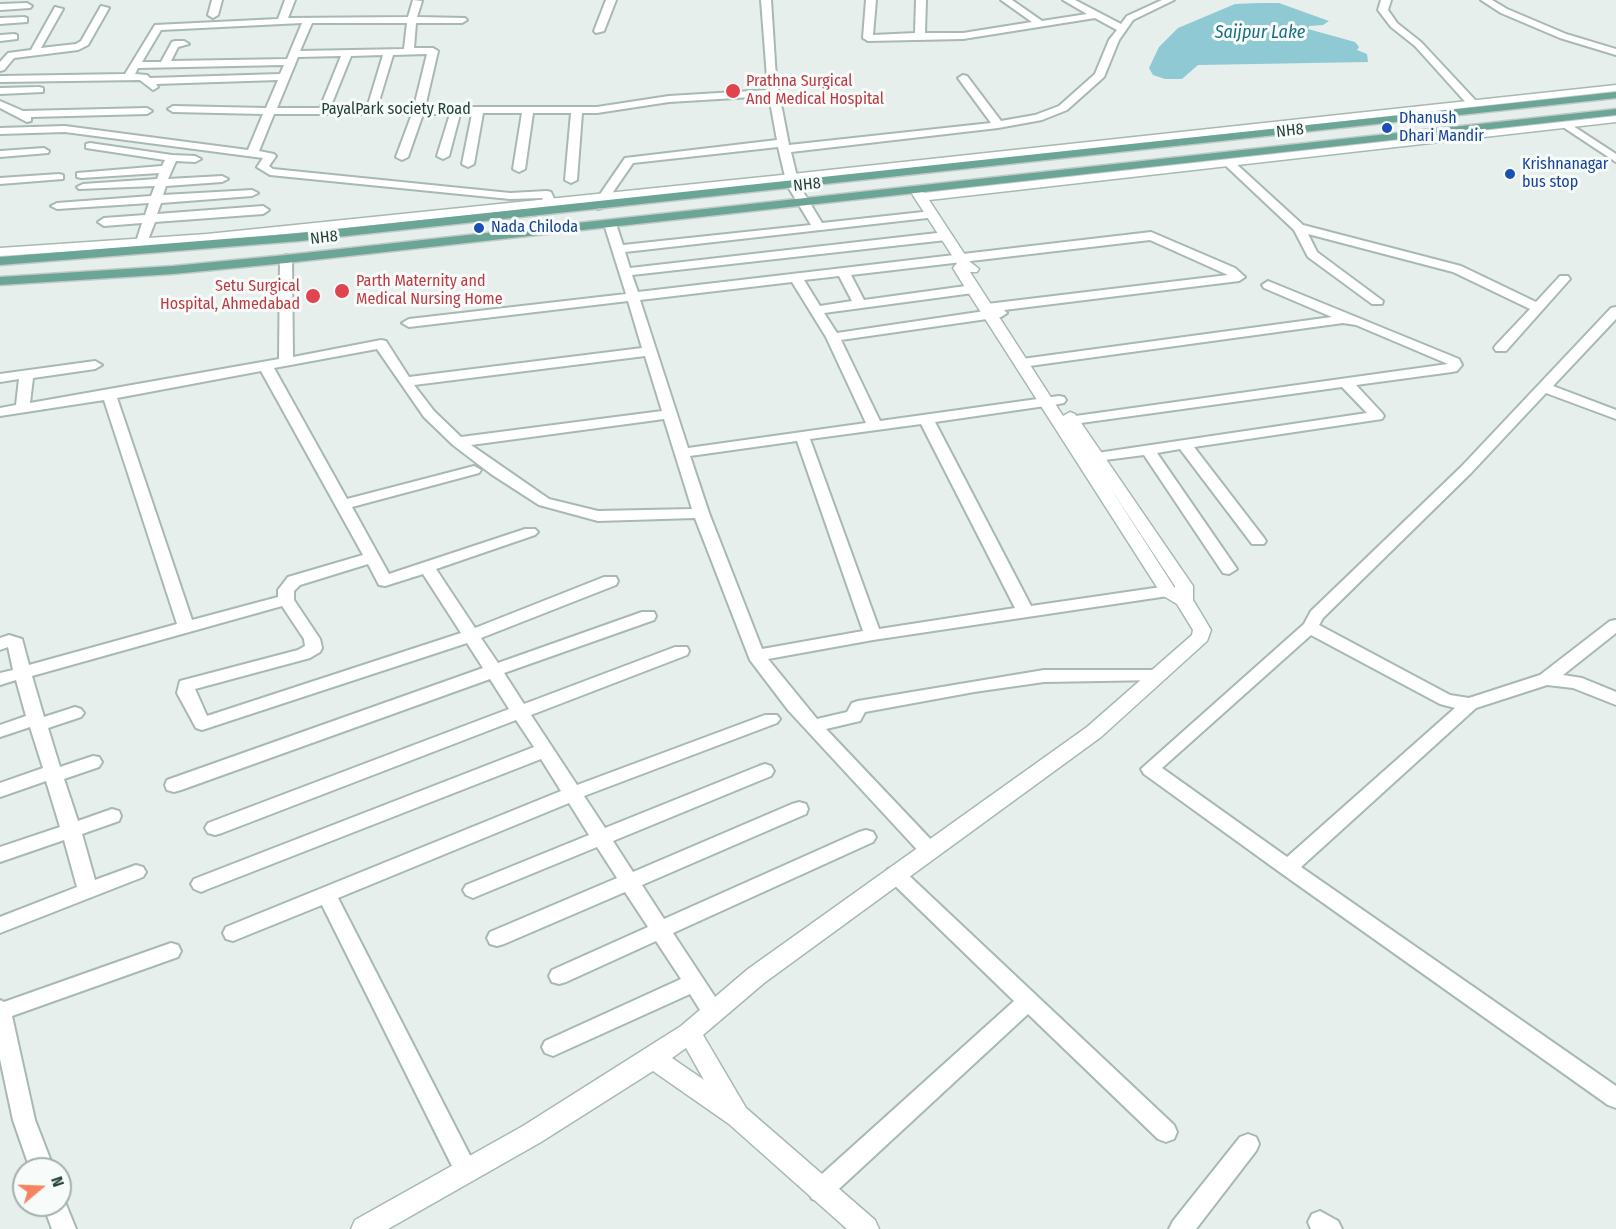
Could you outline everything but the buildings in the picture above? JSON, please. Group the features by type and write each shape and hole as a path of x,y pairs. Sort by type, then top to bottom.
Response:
{"main road":[{"name":"NH8","path":"792,181 1616,95"},
{"name":"NH8","path":"0,281 210,270 286,259 615,237 805,201 918,193 1489,130 1616,112"},
{"name":"NH8","path":"0,261 300,237 601,202"}],"street":[{"path":"213,15 217,0"},
{"path":"282,21 290,0"},
{"path":"599,31 611,0"},
{"path":"766,0 774,93 783,146 792,181 815,222"},
{"path":"871,0 868,38 963,36 1097,15"},
{"path":"920,36 921,0"},
{"path":"1006,0 1040,24"},
{"path":"1068,0 1121,28"},
{"path":"601,202 629,160 998,125 1038,118 1063,108 1100,75 1113,40 1130,18 1169,0"},
{"path":"1386,0 1383,10 1394,26 1418,44 1473,104"},
{"path":"1486,0 1504,11 1563,36 1616,52"},
{"path":"409,52 412,20 417,2"},
{"path":"35,51 60,3"},
{"path":"0,7 27,6"},
{"path":"0,68 3,58 35,51 78,47 85,43 104,8"},
{"path":"0,21 24,20"},
{"path":"252,154 308,20"},
{"path":"164,65 166,44 158,27 308,20 462,20"},
{"path":"0,38 14,37"},
{"path":"128,77 135,65 166,44"},
{"path":"135,65 292,58 347,53 433,51 419,110 402,157"},
{"path":"371,110 389,52"},
{"path":"324,110 347,53"},
{"path":"0,79 143,77 153,87 0,91"},
{"path":"148,81 284,77"},
{"path":"963,78 998,125"},
{"path":"0,252 207,238 550,203 601,202 1616,88"},
{"name":"PayalPark society Road","path":"173,110 597,110 669,99 774,93"},
{"path":"3,107 25,116 33,129"},
{"path":"443,156 456,110"},
{"path":"468,164 478,110"},
{"path":"519,169 528,110"},
{"path":"571,180 577,110"},
{"path":"21,114 147,111"},
{"path":"364,1229 532,1134 689,1033 756,976 1094,732 1201,637 1202,630 1176,595 993,311 971,268 962,261 918,193 1228,163 1489,130 1616,119"},
{"path":"1584,123 1616,145"},
{"path":"1567,125 1616,159"},
{"path":"0,131 65,129 270,156 263,166 270,172 510,196 547,194 550,203"},
{"path":"90,146 151,153 172,158 195,159"},
{"path":"0,154 44,151"},
{"path":"137,183 145,159 151,153"},
{"path":"142,242 166,169 172,158"},
{"path":"1228,163 1299,228 1312,254 1377,301"},
{"path":"166,169 82,181 137,183 222,179"},
{"path":"0,181 59,177"},
{"path":"57,206 252,193"},
{"path":"104,222 263,210"},
{"path":"929,850 794,706 756,656 701,513 615,237 932,215"},
{"path":"1299,228 1457,269 1538,308"},
{"path":"625,272 946,236"},
{"path":"409,323 633,296 962,261 1151,236 1231,271 1239,277 993,311 833,337"},
{"path":"286,259 286,362"},
{"path":"962,261 960,268 973,289 993,311"},
{"path":"844,273 860,304"},
{"path":"796,278 833,337 875,426"},
{"path":"1501,348 1564,279"},
{"path":"1065,421 1452,368 1455,365 1454,362 1268,285"},
{"path":"816,310 973,289"},
{"path":"1616,311 1466,470 1317,615 1310,627 1150,770 1616,1098"},
{"path":"1028,363 1350,320"},
{"path":"0,412 109,395 381,344 429,414 458,442 496,471 544,502 598,516 701,513"},
{"path":"405,382 650,351"},
{"path":"0,378 95,365"},
{"path":"265,365 385,581 530,532"},
{"path":"22,408 27,375"},
{"path":"1097,457 1377,416 1346,383"},
{"path":"1544,387 1616,415"},
{"path":"109,395 186,627"},
{"path":"682,453 1052,401"},
{"path":"458,442 671,414"},
{"path":"926,419 1026,611"},
{"path":"756,656 1026,611 1176,595 1184,586 1097,457 1065,421"},
{"path":"802,436 873,635"},
{"path":"1184,444 1258,541"},
{"path":"1148,450 1229,569"},
{"path":"343,505 474,470"},
{"path":"371,558 294,581 286,590 286,600 312,639 314,648 304,654 186,685 186,693 202,724 471,636 610,581"},
{"path":"427,567 713,1012"},
{"path":"0,679 286,600"},
{"path":"174,785 648,616"},
{"path":"1288,868 1470,704 1546,679 1616,625"},
{"path":"1310,627 1446,700 1470,704"},
{"path":"0,644 9,641 16,643 22,673 71,830 87,891"},
{"path":"215,828 681,651"},
{"path":"813,726 854,717 858,706 986,684 1044,676 1159,674"},
{"path":"1546,679 1576,682 1616,699"},
{"path":"0,731 75,713"},
{"path":"233,933 574,793 771,719"},
{"path":"201,884 545,750"},
{"path":"0,790 93,762"},
{"path":"473,890 765,771"},
{"path":"497,938 799,810"},
{"path":"0,855 112,816"},
{"path":"559,976 866,837"},
{"path":"0,925 136,872"},
{"path":"895,874 1166,1132"},
{"path":"326,894 466,1171"},
{"path":"38,1157 24,1120 1,1010 171,951"},
{"path":"553,1047 695,982"},
{"path":"820,1191 1027,1002"},
{"path":"689,1033 738,1116"},
{"path":"653,1058 738,1116 820,1191 866,1229"},
{"path":"1181,1229 1248,1144"}],"water":[{"name":"Saijpur Lake","path":"1279,3 1329,21 1323,25 1309,26 1308,29 1355,42 1359,47 1357,50 1367,54 1368,62 1198,65 1182,79 1165,79 1153,75 1149,68 1159,47 1178,28 1235,4"}],"place":[{"name":"Prathna Surgical And Medical Hospital","path":"733,91"},
{"name":"Dhanush Dhari Mandir","path":"1387,128"},
{"name":"Krishnanagar bus stop","path":"1510,174"},
{"name":"Nada Chiloda","path":"479,228"},
{"name":"Parth Maternity and Medical Nursing Home","path":"342,291"},
{"name":"Setu Surgical Hospital, Ahmedabad","path":"313,296"}]}
